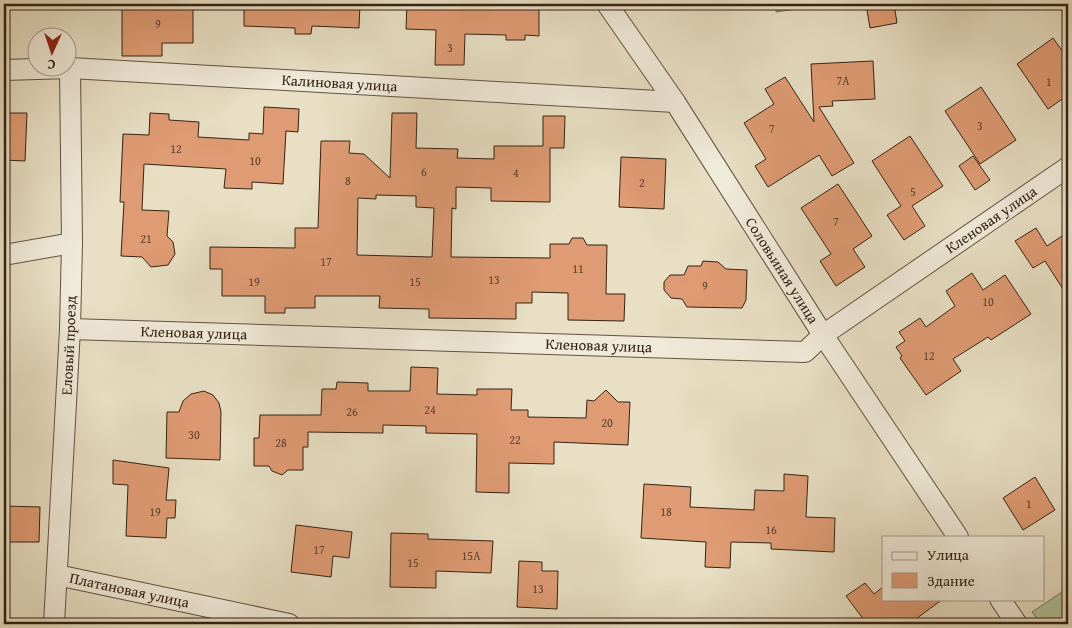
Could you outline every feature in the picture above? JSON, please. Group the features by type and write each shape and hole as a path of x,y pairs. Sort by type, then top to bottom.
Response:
{"street":[{"name":"Соловьиная улица","path":"607,4 675,102 823,335 957,536"},
{"name":"Калиновая улица","path":"78,68 675,102"},
{"name":"Калиновая улица","path":"4,70 28,69"},
{"name":"Еловый проезд","path":"54,624 70,329 72,242 70,78"},
{"name":"Кленовая улица","path":"70,329 805,352 823,335 1068,167"},
{"path":"4,254 72,242"},
{"name":"Платановая улица","path":"57,575 289,624"},
{"path":"1001,600 1017,624"}],"green space":[{"path":"777,4 830,4 776,12"},
{"path":"1068,588 1068,624 1041,624 1032,612"}],"building":[{"path":"122,4 193,4 193,43 162,43 162,56 122,56"},
{"path":"244,4 360,4 359,28 312,26 311,34 295,34 295,28 244,26"},
{"path":"407,4 539,4 539,36 525,35 525,40 506,40 506,35 465,34 464,65 435,65 436,30 406,29"},
{"path":"866,4 894,4 897,23 870,28"},
{"path":"1053,38 1068,59 1068,95 1048,109 1017,64"},
{"path":"873,61 875,99 832,101 833,106 819,107 854,163 832,176 819,155 768,187 755,166 766,159 744,123 774,104 765,89 785,77 814,122 811,64"},
{"path":"981,87 1016,140 980,164 945,111"},
{"path":"264,107 299,109 298,132 286,131 283,184 252,182 252,189 224,188 226,169 144,164 142,210 169,211 167,236 173,242 175,254 168,265 151,267 142,257 121,256 124,202 120,202 123,134 149,135 150,113 169,114 169,120 199,122 198,137 249,140 249,133 263,134"},
{"path":"4,113 27,113 25,161 4,160"},
{"path":"392,113 417,113 416,148 458,149 457,158 494,159 494,146 543,146 543,116 565,116 564,148 550,148 550,202 491,201 491,188 456,187 456,209 452,208 451,257 550,258 550,244 569,244 572,238 583,238 587,245 607,245 606,294 625,294 624,321 568,320 568,293 532,292 532,303 516,303 516,319 429,318 429,309 379,308 380,296 315,296 315,308 285,308 285,313 265,313 265,296 222,296 222,269 210,269 210,247 295,248 295,228 318,228 321,141 350,141 349,153 364,154 390,178","holes":["376,195 416,196 416,207 434,208 432,257 357,255 358,198 376,199"]},
{"path":"910,136 943,186 912,206 925,226 904,240 887,215 901,206 872,161"},
{"path":"973,156 990,180 975,190 959,166"},
{"path":"621,157 666,159 664,209 619,207"},
{"path":"838,184 872,236 853,249 865,267 836,286 820,261 831,254 801,208"},
{"path":"1036,228 1047,246 1068,232 1068,297 1045,261 1033,268 1015,241"},
{"path":"703,261 718,262 726,269 747,270 746,300 742,308 687,307 682,299 671,298 664,290 664,282 670,275 684,275 688,266 701,266"},
{"path":"972,273 983,290 1005,275 1031,314 991,340 988,337 953,359 961,371 926,395 900,358 902,356 896,347 905,341 899,332 920,318 926,327 955,306 946,291"},
{"path":"411,367 438,368 437,394 477,395 477,389 512,389 511,410 528,410 528,417 586,418 587,400 594,401 606,390 618,402 630,402 628,445 554,442 554,464 509,463 509,493 476,492 477,434 426,433 426,426 383,425 383,433 308,432 308,447 303,447 303,470 288,470 282,475 272,471 269,466 254,466 254,438 259,438 260,415 321,415 322,389 336,389 337,382 368,383 368,391 410,391"},
{"path":"204,391 213,395 219,403 221,412 220,460 166,458 167,412 179,412 183,401 191,394"},
{"path":"113,460 169,468 166,500 176,500 175,518 167,518 166,538 126,536 128,485 113,484"},
{"path":"784,474 808,476 806,517 835,518 834,552 771,549 771,543 731,542 730,568 705,567 706,542 641,538 644,484 691,487 690,507 754,510 755,490 784,491"},
{"path":"1035,477 1055,510 1023,530 1003,498"},
{"path":"4,506 40,507 39,542 4,542"},
{"path":"296,525 352,532 349,558 333,556 331,577 291,572"},
{"path":"391,533 428,534 428,539 493,541 491,573 436,571 436,588 390,587"},
{"path":"519,561 542,562 542,571 558,571 557,609 517,607"},
{"path":"865,583 874,594 882,588 882,600 942,600 909,624 867,624 846,596"}]}
